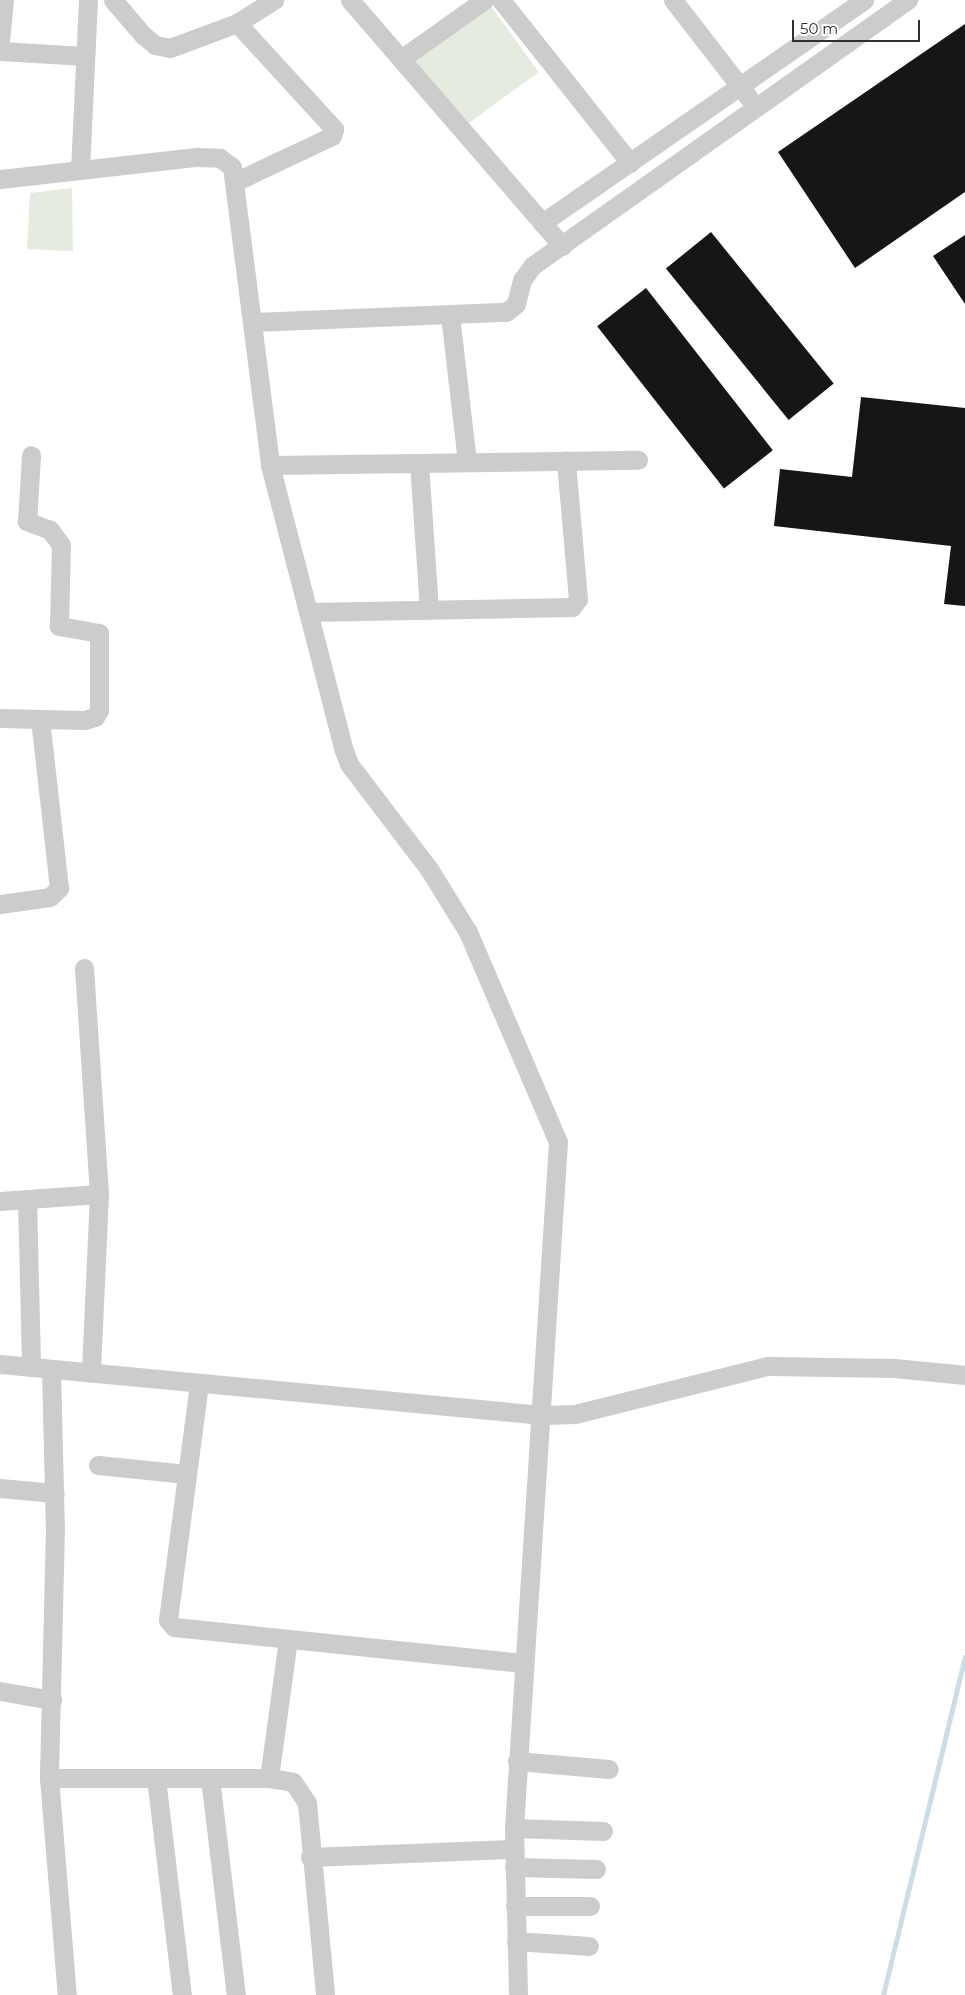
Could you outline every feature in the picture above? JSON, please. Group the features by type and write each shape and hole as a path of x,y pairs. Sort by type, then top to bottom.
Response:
{"street":[{"path":"0,42 4,0"},
{"path":"80,170 88,0"},
{"path":"113,0 143,35 155,45 170,48 237,23 274,0"},
{"path":"350,0 562,246"},
{"path":"401,59 484,0"},
{"path":"502,0 630,163"},
{"path":"672,0 740,89 759,107"},
{"path":"542,223 740,89 864,0"},
{"path":"253,322 506,312 516,304 522,280 532,266 908,0"},
{"path":"237,23 334,129 332,136 237,181"},
{"path":"0,51 85,56"},
{"path":"0,179 220,158 232,167 237,181 270,465 349,764 447,895 507,1014 552,1118 558,1164 543,1415 522,1664 514,1828 513,1858 518,1995"},
{"path":"450,315 468,462"},
{"path":"0,718 84,720 98,714 100,636 98,630 60,626 61,545 50,530 27,521 31,455"},
{"path":"270,465 638,460"},
{"path":"308,612 429,610 576,604 566,461"},
{"path":"420,463 429,610"},
{"path":"0,904 50,897 60,888 40,719"},
{"path":"84,968 99,1194 91,1373"},
{"path":"0,1201 99,1194"},
{"path":"27,1199 30,1367"},
{"path":"0,1364 543,1415 575,1414 768,1366 894,1368 965,1375"},
{"path":"51,1369 55,1493 49,1778 67,1995"},
{"path":"199,1384 168,1620 174,1627 522,1664"},
{"path":"98,1465 187,1474"},
{"path":"0,1488 55,1493"},
{"path":"269,1778 288,1639"},
{"path":"0,1691 52,1700"},
{"path":"517,1761 608,1769"},
{"path":"49,1778 269,1778 293,1782 302,1792 307,1803 310,1857 325,1995"},
{"path":"156,1778 182,1995"},
{"path":"210,1778 236,1995"},
{"path":"514,1828 603,1831"},
{"path":"310,1857 513,1858 596,1869"},
{"path":"515,1906 590,1906"},
{"path":"516,1941 589,1946"}],"shaded area":[{"path":"490,5 539,72 463,127 414,60"},
{"path":"72,188 73,251 27,249 30,193"}],"building":[{"path":"965,24 965,192 855,268 778,152"},
{"path":"711,232 834,384 789,420 666,269"},
{"path":"965,235 965,304 933,256"},
{"path":"646,288 773,450 724,489 597,326"},
{"path":"861,397 965,408 965,606 944,604 951,546 774,526 780,469 852,477"}],"waterway":[{"path":"883,1995 965,1657"}]}
